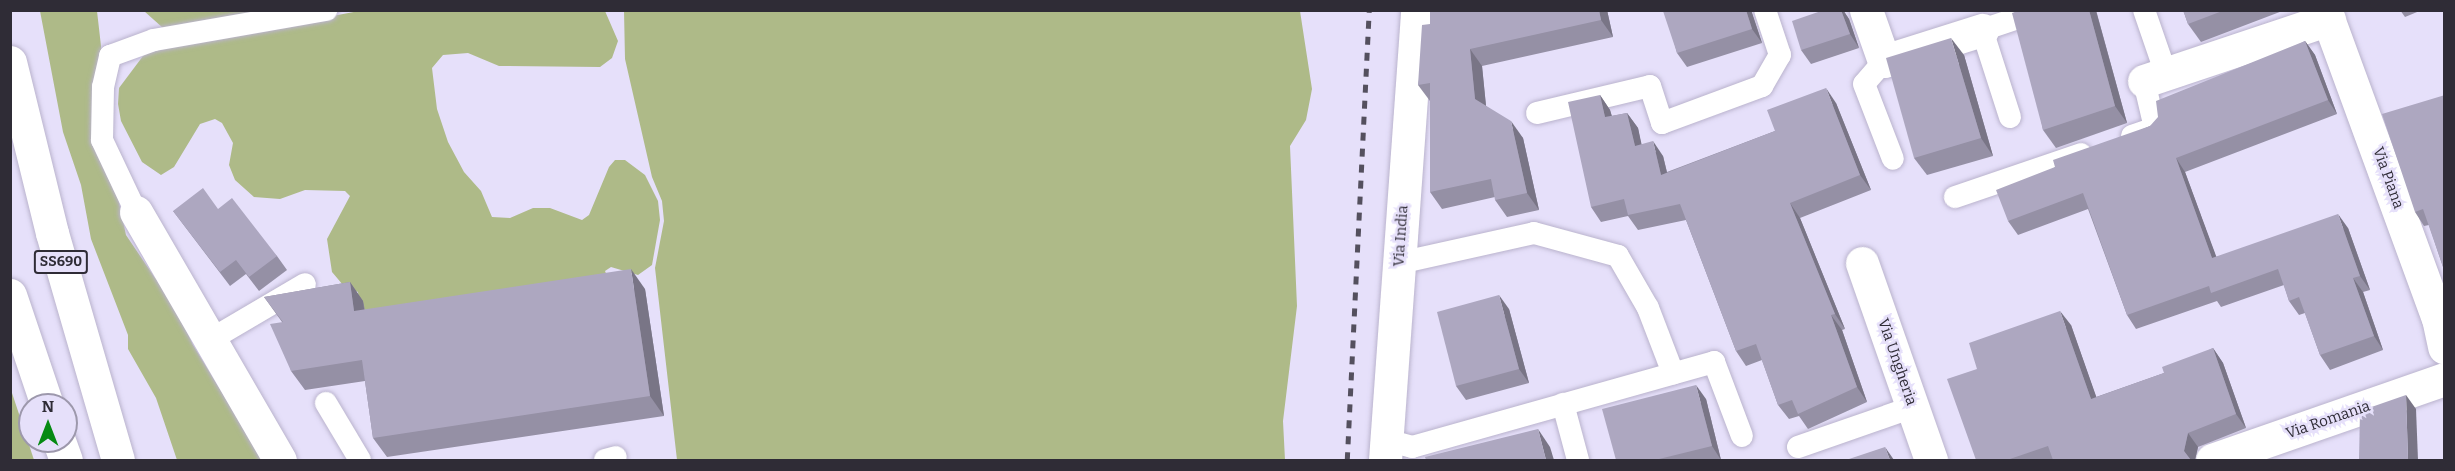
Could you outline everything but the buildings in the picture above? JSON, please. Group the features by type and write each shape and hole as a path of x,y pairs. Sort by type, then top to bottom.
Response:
{"main road":[{"name":"Via India","path":"1385,450 1417,10"},
{"path":"1866,10 1884,61 1982,30"},
{"path":"2155,77 2327,15"},
{"name":"Via Piana","path":"2327,15 2438,318 2445,347"},
{"name":"SS690","path":"10,62 52,233 118,460"},
{"path":"136,212 280,460"},
{"name":"Via Ungheria","path":"1862,263 1931,460"},
{"path":"10,295 43,393"},
{"name":"Via Romania","path":"2212,460 2445,379"}],"lane":[{"path":"136,212 102,140 103,87 110,56 154,40 326,10"},
{"path":"1537,113 1650,86 1662,123 1762,86 1780,55 1765,10"},
{"path":"2010,117 1982,30 2042,10"},
{"path":"1955,198 2155,128 2155,77 2144,10"},
{"path":"1884,61 1864,84 1893,159"},
{"path":"1399,263 1534,233 1618,256 1648,308 1673,373"},
{"path":"210,340 305,284"},
{"path":"1385,450 1412,447 1714,362 1742,436"},
{"path":"326,404 360,460"},
{"path":"1563,404 1578,460"},
{"path":"1798,447 1912,407"}],"green space":[{"path":"40,11 97,11 101,46 100,114 126,235 155,278 163,280 193,345 263,460 177,460 156,398 128,349 128,335 91,239 81,185 63,132"},
{"path":"144,11 283,11 163,28"},
{"path":"359,11 605,11 618,41 612,58 600,67 499,66 468,53 443,55 432,68 437,109 448,142 464,172 481,191 492,217 510,218 533,208 550,208 582,220 589,215 609,167 615,160 625,160 645,175 658,201 660,220 652,265 638,275 611,267 605,271 612,288 360,316 358,292 343,285 332,272 327,239 350,196 345,191 305,190 280,199 254,197 235,180 229,165 233,143 222,123 215,119 200,124 174,167 161,175 142,162 121,121 118,104 119,88 143,56 178,38 285,25"},
{"path":"624,11 1300,11 1312,89 1306,120 1290,146 1297,306 1283,421 1285,460 677,460 655,268 664,221 662,201 652,177 625,59"},
{"path":"10,387 18,411 18,453 32,453 34,460 11,460"}],"railway":[{"path":"1347,460 1369,10"}]}
